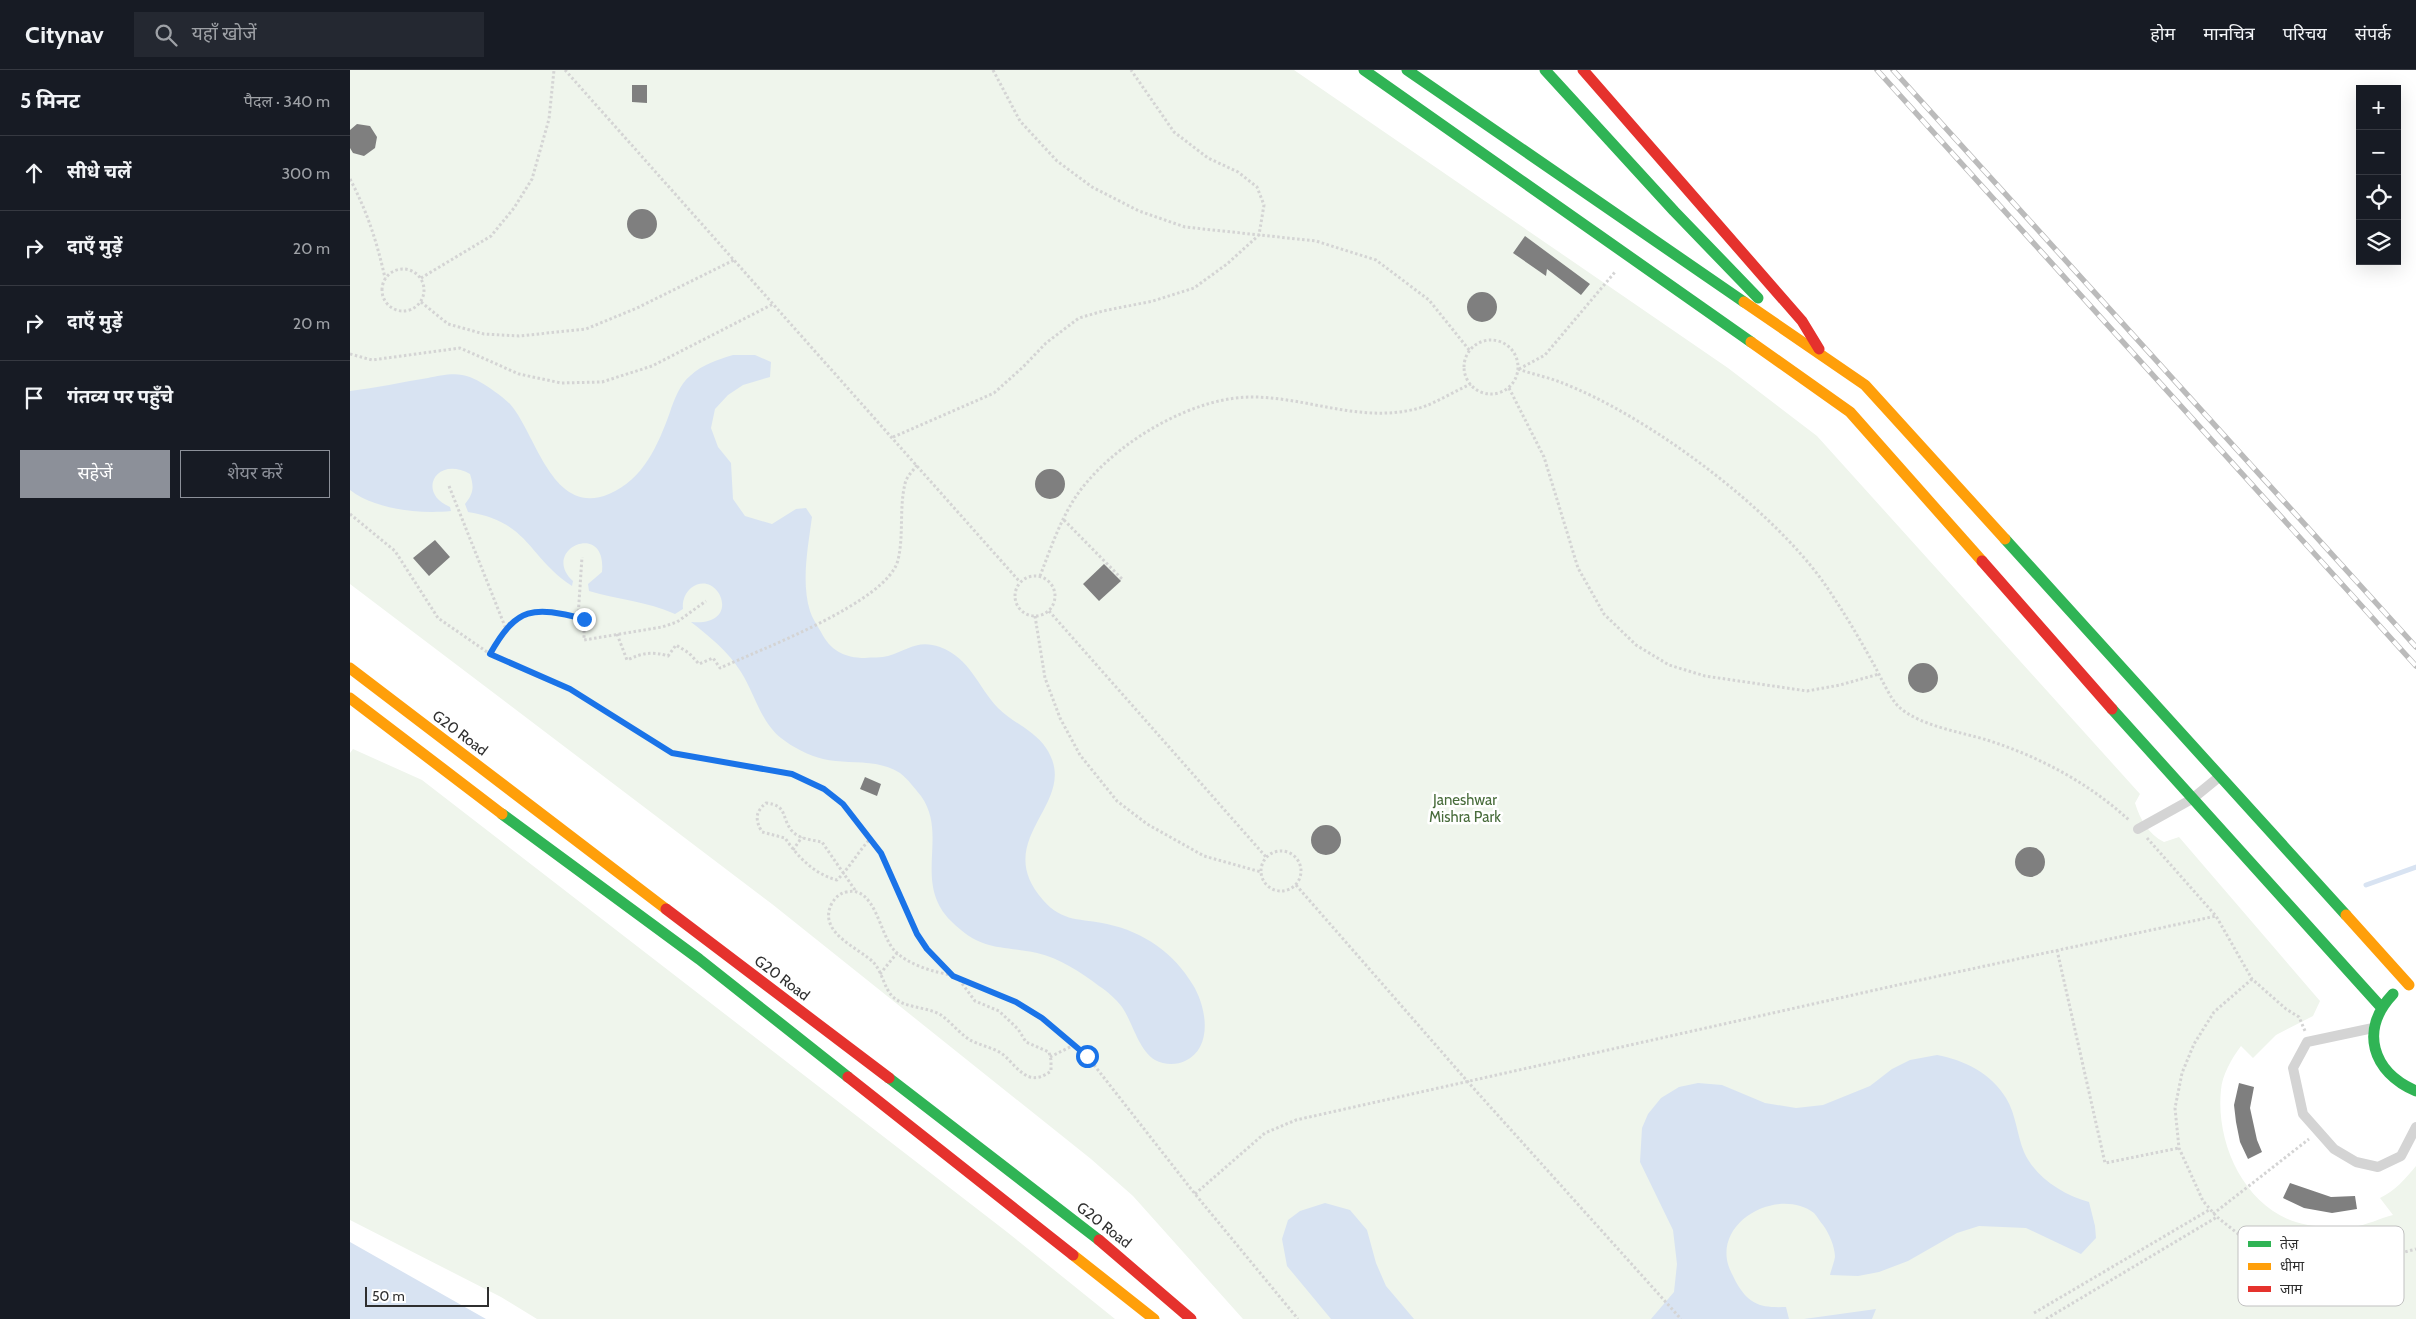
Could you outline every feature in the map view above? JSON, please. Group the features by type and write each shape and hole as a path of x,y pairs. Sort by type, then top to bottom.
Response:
{"street":[{"path":"1364,70 1628,256 1780,345 1815,370 1865,386 2412,984 2398,990 2381,1007 2374,1028 2373,1047 2385,1072 2395,1081 2416,1091"},
{"path":"1407,70 1815,370 2192,799 2381,1007"},
{"path":"1545,70 1674,211 1763,303 1780,345"},
{"path":"1583,70 1802,321 1814,339 1815,370"},
{"name":"G20 Road","path":"350,668 1042,1195 1123,1276 1154,1319"},
{"name":"G20 Road","path":"350,698 478,797 699,959 1123,1276 1191,1319"}],"lane":[{"path":"2138,829 2192,799 2220,776"},
{"path":"2374,1028 2307,1042 2293,1068 2303,1114 2334,1149 2356,1162 2378,1167 2401,1156 2416,1127"}],"path":[{"path":"421,278 492,236 514,208 532,179 549,119 554,70"},
{"path":"565,70 1020,582"},
{"path":"993,70 1020,121 1057,161 1092,187 1140,211 1185,227 1316,241 1376,260 1429,300 1470,351"},
{"path":"893,437 994,393 1024,367 1046,343 1079,318 1152,301 1194,288 1227,264 1259,236 1264,205 1257,188 1238,172 1208,158 1174,132 1131,70"},
{"path":"350,179 374,232 385,278"},
{"path":"1518,369 1545,355 1628,256"},
{"path":"421,302 448,324 484,334 519,336 586,329 645,304 734,260"},
{"path":"407,269 421,278 424,286 421,302 407,311 391,308 382,294 385,278 391,272 407,269"},
{"path":"350,354 372,360 460,348 519,374 561,384 602,382 652,366 773,304"},
{"path":"1494,340 1504,343 1512,349 1517,359 1516,380 1509,388 1500,393 1489,394 1479,391 1471,384 1466,375 1464,365 1470,351 1483,341 1494,340"},
{"path":"1518,369 1560,382 1629,415 1699,463 1772,522 1823,582 1860,639 1898,707 1935,725 2029,755 2064,773 2110,803 2160,850 2216,916 2252,979 2286,1009 2299,1016 2304,1026 2307,1042"},
{"path":"1040,576 1064,520 1086,482 1125,445 1206,403 1254,397 1343,411 1381,414 1423,406 1471,384"},
{"path":"1509,388 1544,457 1578,568 1604,614 1636,645 1669,665 1705,676 1807,691 1840,685 1879,674"},
{"path":"618,634 627,660 642,653 656,653 668,656 676,645 689,653 699,664 713,658 720,668 822,622 877,590 898,562 902,536 905,482 917,465"},
{"path":"449,486 506,629"},
{"path":"350,514 395,551 438,618 490,654 570,689 672,753 792,774 824,789 843,804 881,853 917,934 927,949 953,976"},
{"path":"1064,520 1123,580"},
{"path":"578,617 582,557"},
{"path":"1033,576 1040,576 1046,579 1055,591 1053,605 1049,611 1035,616 1021,610 1017,604 1016,589 1020,582 1033,576"},
{"path":"490,654 512,622 529,612 545,610 584,619 584,640 662,627 677,622 706,601"},
{"path":"1049,611 1266,857"},
{"path":"1035,616 1045,678 1060,718 1080,755 1117,801 1147,824 1204,856 1247,870 1261,872"},
{"path":"870,839 844,872 837,880 828,878 798,857 785,838 762,832 757,824 756,815 758,810 766,804 774,804 783,811 792,831 802,837 822,842 844,872 855,890 860,892 869,901 876,913 887,942 897,953 935,973 957,977 1016,1002 1042,1018 1087,1056 1195,1194 1298,1319"},
{"path":"793,850 802,837"},
{"path":"1280,851 1295,856 1301,870 1296,885 1290,889 1274,890 1268,886 1261,872 1266,857 1280,851"},
{"path":"1296,885 1468,1082 1681,1319"},
{"path":"855,890 839,894 831,905 830,918 836,933 846,944 874,963 891,995 899,1001 942,1016 963,1035 1001,1053 1027,1076 1035,1078 1044,1077 1050,1071 1048,1052 1026,1042 999,1011 975,1001 957,977"},
{"path":"1195,1194 1265,1133 1288,1124 1468,1082 2216,916"},
{"path":"2057,950 2106,1163 2179,1148"},
{"path":"880,974 897,953"},
{"path":"2238,1234 2209,1210 2179,1148 2175,1108 2182,1073 2194,1044 2214,1012 2252,979"},
{"path":"1050,1057 1074,1045"},
{"path":"2213,1214 2317,1132"},
{"path":"2034,1312 2209,1210"},
{"path":"2046,1319 2217,1217"}],"green space":[{"name":"Janeshwar Mishra Park","path":"350,70 1294,70 1728,368 1817,436 2140,794 2135,803 2139,815 2153,835 2164,842 2179,837 2320,1001 2313,1016 2276,1035 2253,1058 2241,1046 2223,1078 2221,1111 2224,1133 2230,1155 2240,1175 2253,1193 2268,1208 2287,1219 2315,1226 2238,1226 2238,1306 2404,1306 2404,1226 2358,1226 2393,1215 2380,1198 2404,1180 2416,1166 2416,1319 1243,1319 1133,1196 1091,1159 772,904 350,584"},
{"path":"353,749 422,780 1007,1232 1115,1319 537,1319 501,1297 350,1220 350,753"}],"water":[{"path":"733,355 755,355 771,362 770,377 743,385 728,395 715,409 711,428 718,447 731,463 733,499 745,516 772,524 796,509 806,508 812,517 806,564 807,600 813,619 829,644 838,652 857,658 865,658 888,656 913,646 925,644 940,647 959,658 998,708 1036,736 1046,748 1054,768 1053,786 1047,804 1030,839 1025,857 1029,878 1043,900 1058,913 1133,932 1157,946 1177,963 1198,994 1202,1005 1205,1027 1200,1047 1194,1055 1185,1061 1166,1064 1155,1060 1140,1043 1120,1004 1105,990 1062,962 1037,953 1001,948 982,943 962,931 951,921 940,906 934,891 932,875 932,826 929,811 921,796 903,775 891,768 882,765 818,758 790,745 774,731 768,724 736,664 718,645 691,622 708,621 718,616 722,608 721,599 717,591 710,585 701,584 691,588 684,597 683,609 675,614 643,603 589,591 588,584 602,572 601,556 595,547 586,543 577,545 569,551 564,559 565,570 573,581 572,586 557,575 516,532 488,517 468,512 465,504 472,493 473,486 470,474 458,469 448,469 440,472 434,478 432,485 434,493 440,501 450,507 451,511 426,512 399,509 372,502 350,490 350,391 458,374 481,382 510,404 548,469 559,484 573,494 589,498 609,494 621,488 632,479 641,470 655,448 675,397 686,379 705,365"},
{"path":"1937,1055 1967,1064 1993,1081 2009,1104 2024,1152 2035,1169 2060,1190 2089,1202 2096,1238 2081,1254 2026,1228 1979,1226 1957,1233 1908,1261 1879,1272 1858,1276 1830,1275 1835,1257 1834,1249 1827,1232 1815,1214 1800,1206 1786,1204 1770,1206 1755,1211 1733,1231 1727,1245 1727,1260 1736,1282 1746,1296 1756,1304 1763,1306 1786,1307 1789,1319 1651,1319 1674,1292 1677,1264 1673,1230 1640,1162 1642,1128 1648,1114 1661,1098 1679,1087 1698,1083 1722,1085 1765,1103 1796,1108 1823,1105 1870,1086 1892,1069 1910,1060"},
{"path":"1325,1203 1350,1210 1367,1230 1376,1263 1386,1286 1414,1319 1331,1319 1287,1266 1282,1239 1288,1220 1300,1211"},
{"path":"350,1242 486,1319 350,1319"},
{"path":"1876,1309 1872,1319 1804,1319"}],"building":[{"path":"632,85 647,85 647,103 632,102"},
{"path":"357,124 370,126 377,137 375,148 364,156 353,153 350,148 350,130"},
{"path":"642,209 653,213 657,224 653,235 642,239 631,235 627,224 631,213"},
{"path":"1525,236 1590,284 1581,295 1547,269 1546,276 1513,253"},
{"path":"1482,292 1493,296 1497,307 1493,318 1482,322 1471,318 1467,307 1471,296"},
{"path":"1050,469 1061,473 1065,484 1061,495 1050,499 1039,495 1035,484 1039,473"},
{"path":"435,540 450,557 429,576 413,558"},
{"path":"1104,564 1121,581 1099,601 1083,584"},
{"path":"1923,663 1934,667 1938,678 1934,689 1923,693 1912,689 1908,678 1912,667"},
{"path":"865,777 881,784 877,796 860,789"},
{"path":"1326,825 1337,829 1341,840 1337,851 1326,855 1315,851 1311,840 1315,829"},
{"path":"2030,847 2041,851 2045,862 2041,873 2030,877 2019,873 2015,862 2019,851"},
{"path":"2239,1083 2254,1087 2250,1108 2257,1140 2262,1152 2248,1159 2240,1142 2236,1122 2234,1105"},
{"path":"2290,1183 2331,1197 2355,1196 2357,1209 2332,1213 2304,1208 2283,1198"}],"waterway":[{"path":"2366,885 2416,867"}],"railway":[{"path":"1877,70 2416,666"},
{"path":"1893,70 2416,647"}],"traffic: fast":[{"path":"1364,70 1751,342"},
{"path":"1407,70 1744,302"},
{"path":"1545,70 1674,211 1758,298"},
{"path":"2005,539 2346,915"},
{"path":"2112,709 2381,1007"},
{"path":"502,814 699,959 848,1077"},
{"path":"2393,994 2382,1008 2376,1022 2375,1049 2380,1061 2389,1073 2401,1083 2416,1091"},
{"path":"889,1078 1099,1240"}],"traffic: slow":[{"path":"1744,302 1865,385 2005,539"},
{"path":"1751,342 1850,412 1982,561"},
{"path":"350,668 666,909"},
{"path":"350,698 502,814"},
{"path":"2346,915 2409,985"},
{"path":"1073,1255 1154,1319"}],"traffic: jam":[{"path":"1583,70 1802,321 1819,349"},
{"path":"1982,561 2112,709"},
{"path":"666,909 889,1078"},
{"path":"848,1077 1073,1255"},
{"path":"1099,1240 1191,1319"}],"route":[{"path":"584,619 545,610 529,612 512,622 499,637 490,654 570,689 672,753 792,774 824,789 843,804 881,853 917,934 927,949 953,976 1016,1002 1042,1018 1087,1056"}]}
